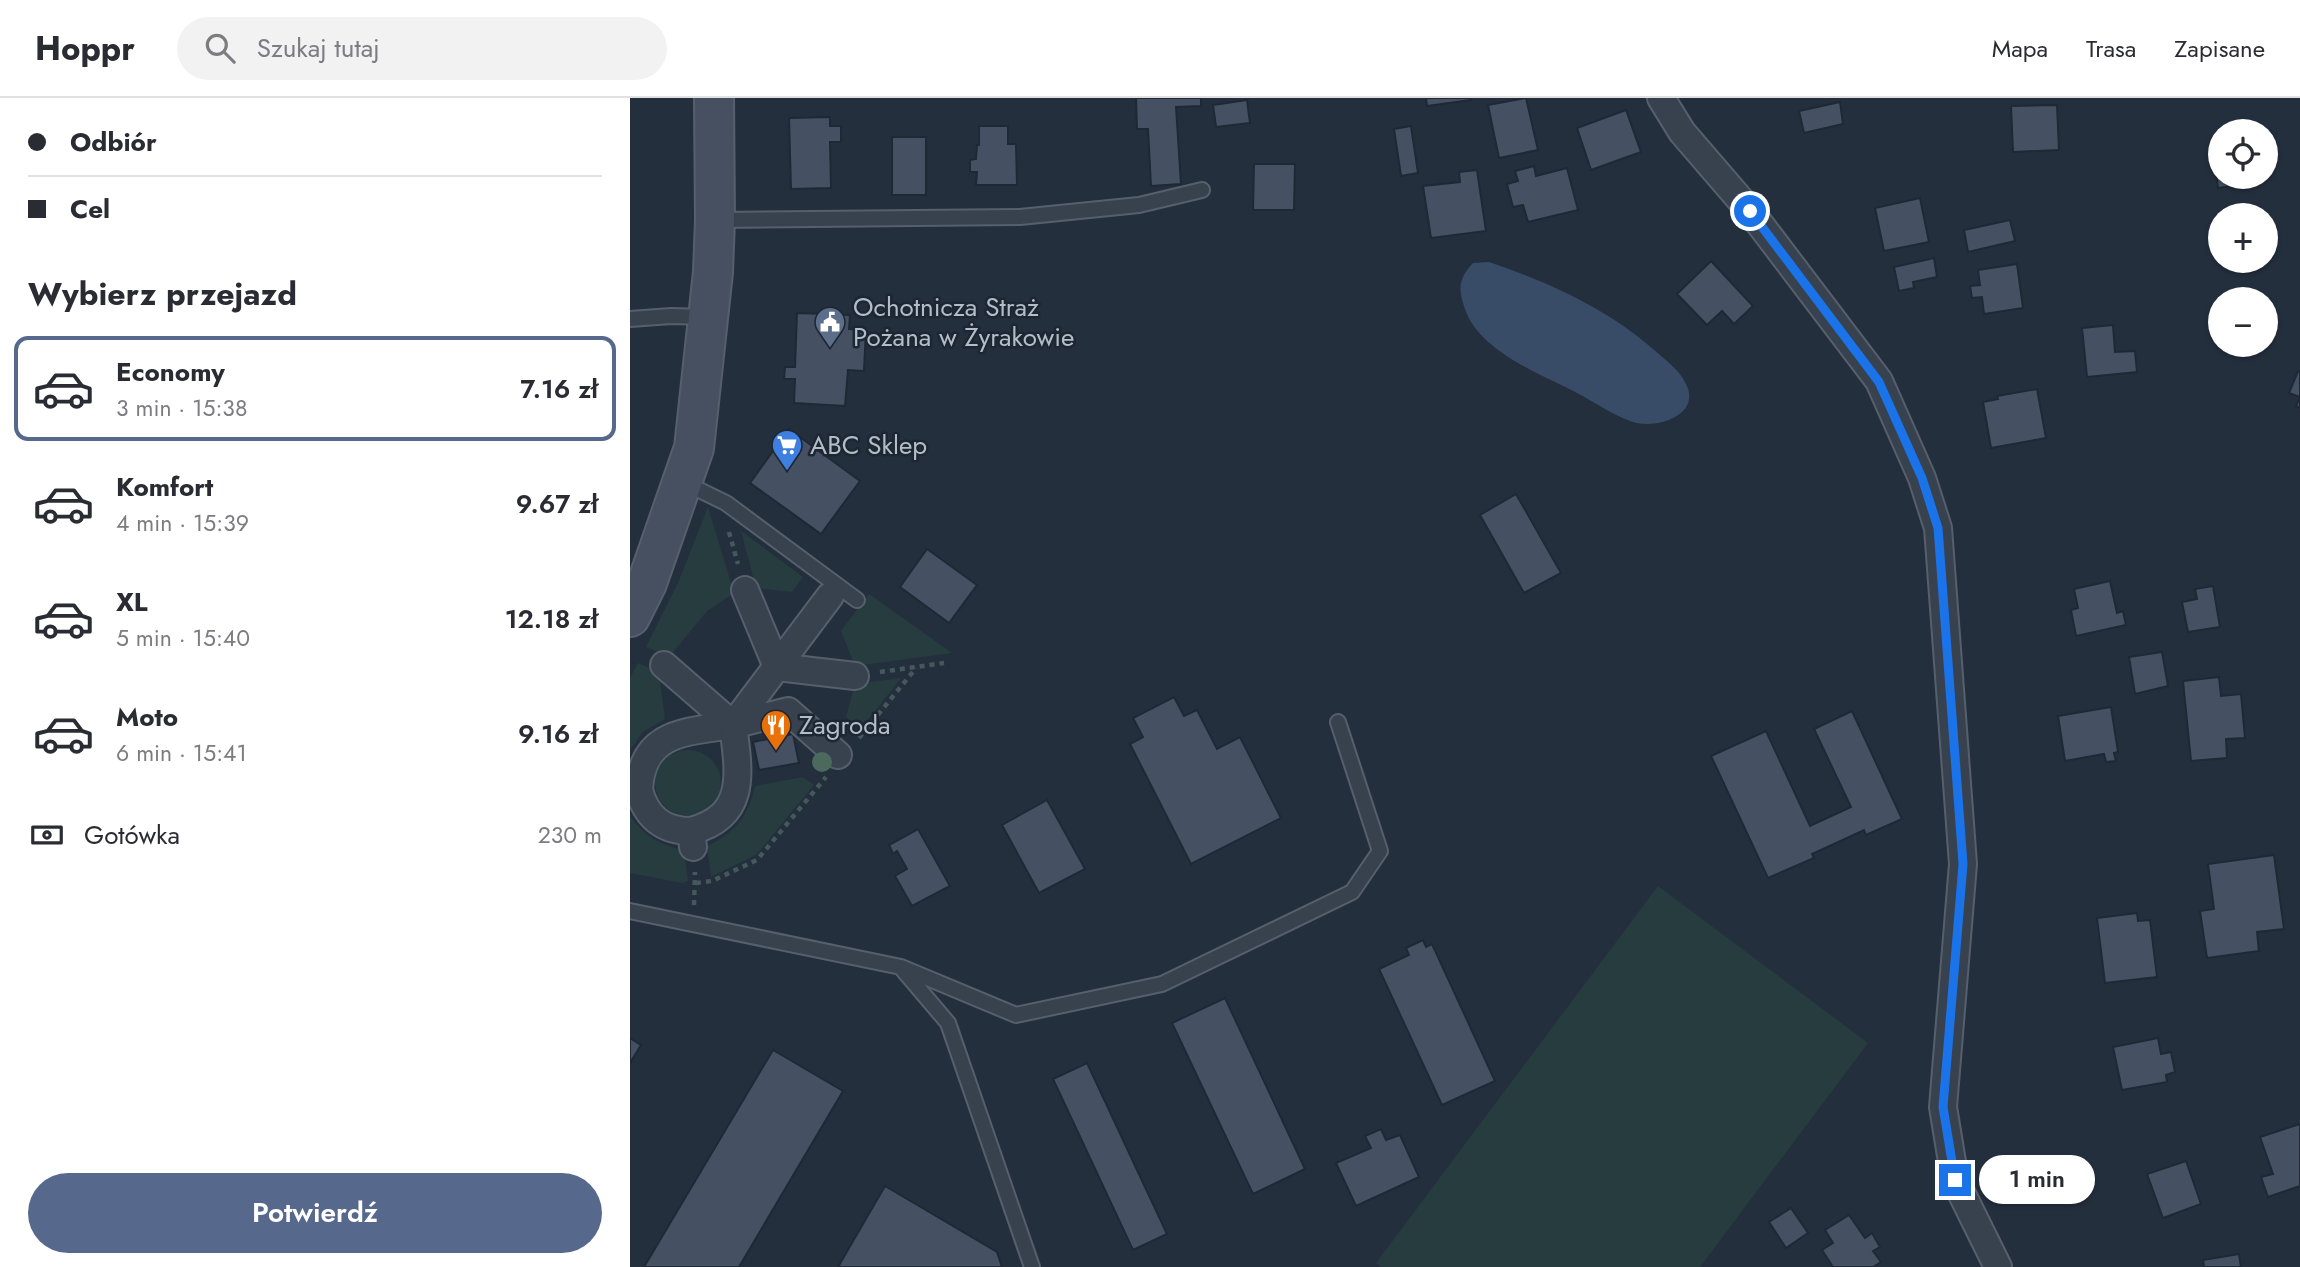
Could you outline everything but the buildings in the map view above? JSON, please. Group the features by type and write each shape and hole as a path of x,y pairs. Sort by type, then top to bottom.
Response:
{"street":[{"path":"630,617 647,583 694,448 715,220 714,98"},
{"path":"1661,98 1682,132 1750,211 1879,382 1922,478 1938,528 1963,864 1943,1107 1955,1180 1998,1267"},
{"path":"745,590 777,667"},
{"path":"733,725 830,596"},
{"path":"664,665 733,725 738,766 737,789 731,805 720,818 692,840 663,826 651,816 635,790 645,759 663,740 678,734 733,725 788,711 843,755"},
{"path":"777,667 855,676"}],"lane":[{"path":"715,220 1020,217 1139,205 1202,190"},
{"path":"630,319 708,317"},
{"path":"683,483 726,503 857,600"},
{"path":"630,911 901,967 1016,1015 1162,984 1352,892 1380,850 1338,722"},
{"path":"901,967 947,1023 1032,1267"}],"path":[{"path":"726,503 727,523 745,590"},
{"path":"855,676 944,663"},
{"path":"696,883 712,881 757,860 916,668"},
{"path":"692,840 696,883 693,923"}],"green space":[{"path":"708,507 734,593 707,611 669,657 646,647 678,583"},
{"path":"741,531 803,577 792,592 756,588"},
{"path":"869,594 952,653 855,666 841,631"},
{"path":"638,663 659,672 665,719 643,732 630,750 630,678"},
{"path":"901,678 861,729 846,717 855,684"},
{"path":"688,750 711,760 721,783 711,806 688,816 665,806 655,783 665,760"},
{"path":"803,777 814,785 757,854 711,877 707,846 725,836 739,823 749,806 755,786"},
{"path":"630,816 653,839 684,850 688,881 682,883 630,873"},
{"path":"1658,886 1868,1043 1700,1267 1381,1267 1376,1263"}],"water":[{"path":"1489,262 1575,298 1635,335 1680,374 1689,394 1683,411 1667,421 1646,424 1630,421 1529,369 1496,348 1471,322 1461,294 1462,278 1473,263"}],"place":[{"name":"Ochotnicza Straż Pożana w Żyrakowie","path":"830,349"},
{"name":"ABC Sklep","path":"787,472"},
{"name":"Zagroda","path":"776,752"}],"route":[{"path":"1750,211 1879,382 1922,478 1938,528 1963,864 1943,1107 1955,1180"}]}
